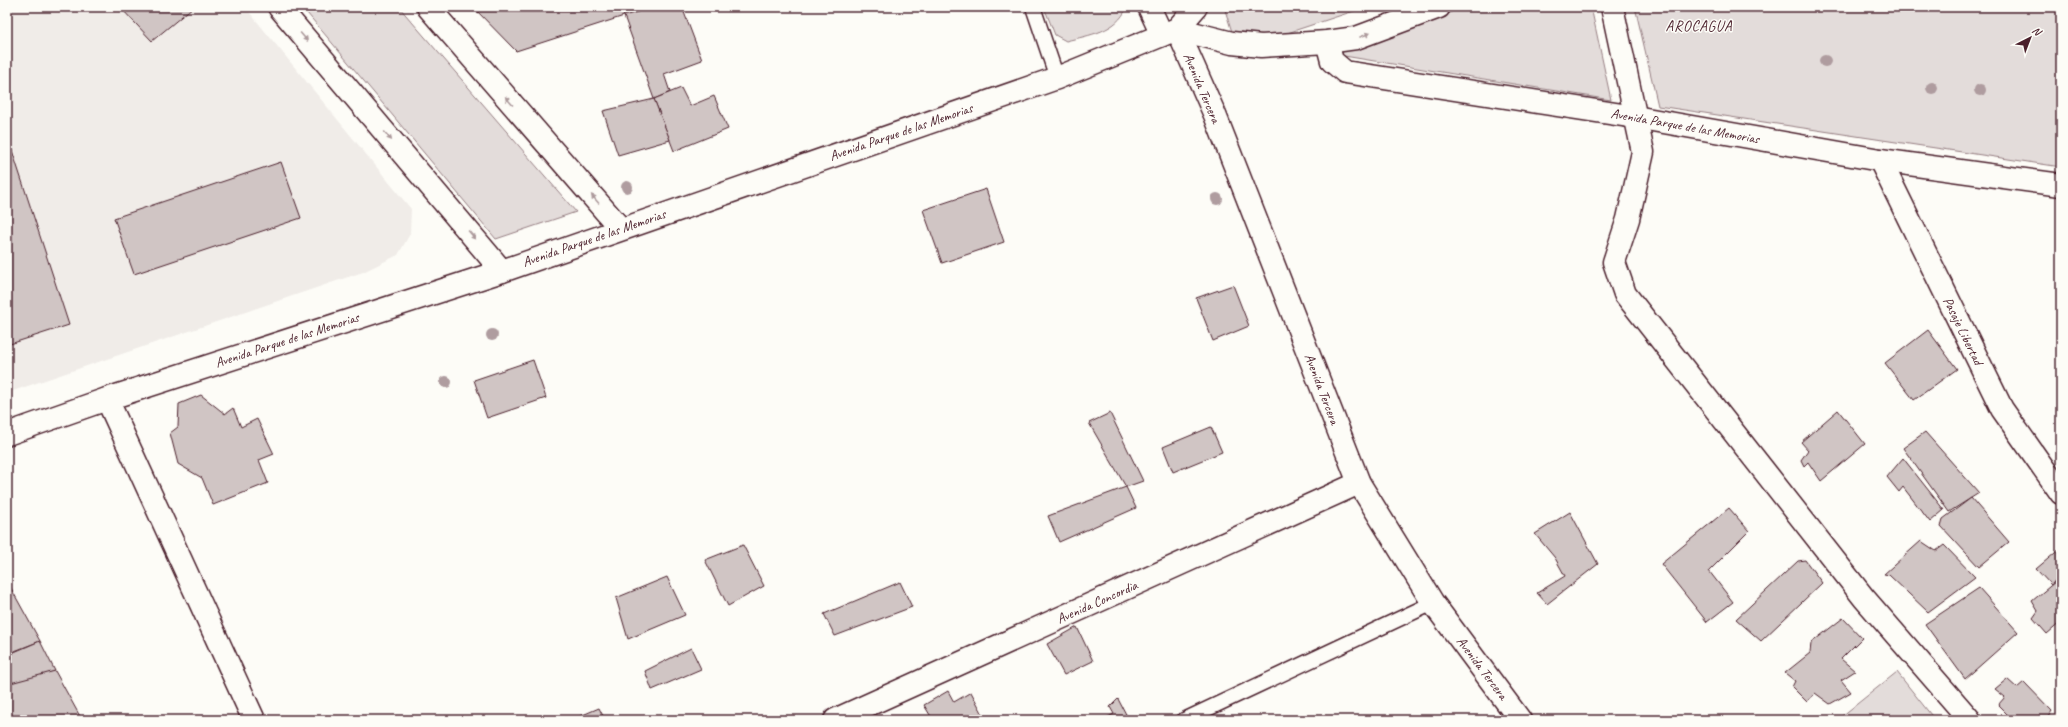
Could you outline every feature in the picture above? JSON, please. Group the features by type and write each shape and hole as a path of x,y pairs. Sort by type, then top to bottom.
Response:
{"street":[{"path":"278,7 502,271"},
{"path":"428,7 620,228"},
{"name":"Avenida Tercera","path":"1149,7 1170,32 1215,115 1359,483 1434,603 1520,720"},
{"path":"1170,32 1196,7"},
{"path":"1170,32 1232,43 1261,46 1327,42 1356,38 1439,7"},
{"path":"1612,7 1643,152 1628,219 1614,262 1625,294 1864,598 1970,720"},
{"name":"Avenida Parque de las Memorias","path":"7,434 107,399 502,271 620,228 1057,78 1170,32"},
{"name":"Avenida Parque de las Memorias","path":"1327,42 1332,61 1345,72 1635,117 1880,160 2061,185"},
{"name":"Pasaje Libertad","path":"1880,160 2002,409 2061,493"},
{"path":"107,399 254,720"},
{"name":"Avenida Concordia","path":"835,720 1359,483"}],"lane":[{"path":"1033,7 1057,78"},
{"path":"1184,720 1434,603"}],"shaded area":[{"path":"7,7 245,7 411,209 410,234 398,255 363,272 7,393"},
{"path":"302,7 399,7 576,212 496,239"},
{"path":"1044,7 1127,7 1116,22 1109,27 1093,34 1066,41 1055,35"},
{"path":"1224,7 1366,7 1260,42 1234,38"},
{"path":"1466,7 1591,7 1611,100 1326,53"},
{"path":"1635,7 2061,7 2061,167 1658,106"},
{"path":"1897,672 1935,720 1837,720"}],"building":[{"path":"120,7 193,7 152,41"},
{"path":"473,7 621,7 624,16 516,51"},
{"path":"654,7 682,7 702,60 664,74 670,92 654,99 624,16"},
{"path":"681,88 690,106 714,96 728,129 674,151 654,99"},
{"path":"654,99 670,140 618,155 603,111"},
{"path":"7,135 69,325 7,345"},
{"path":"281,162 301,218 134,274 114,218"},
{"path":"986,189 1004,242 942,263 923,210"},
{"path":"1233,285 1249,326 1213,341 1196,298"},
{"path":"1928,330 1957,369 1914,400 1885,363"},
{"path":"533,360 546,398 487,418 474,380"},
{"path":"201,395 225,414 233,408 241,427 257,419 274,454 259,460 268,483 213,505 202,478 178,464 170,433 178,427 179,404"},
{"path":"1838,410 1865,444 1821,481 1808,462 1804,466 1801,460 1808,450 1801,442"},
{"path":"1110,413 1143,481 1126,487 1089,423"},
{"path":"1211,427 1222,452 1173,472 1163,447"},
{"path":"1925,432 1979,493 1949,512 1903,448"},
{"path":"1903,458 1944,510 1930,522 1903,487 1899,492 1887,477"},
{"path":"1126,487 1136,508 1059,542 1048,516"},
{"path":"1971,498 2009,542 1979,567 1941,526 1943,519"},
{"path":"1729,508 1749,531 1709,571 1733,602 1707,622 1661,564"},
{"path":"1570,512 1598,564 1547,604 1537,593 1565,576 1555,558 1535,534"},
{"path":"1921,541 1936,551 1944,545 1975,577 1928,612 1889,575 1884,574"},
{"path":"743,545 764,586 728,606 705,560"},
{"path":"2061,548 2061,574 2051,585 2036,569"},
{"path":"1805,560 1822,583 1761,641 1736,619 1798,561"},
{"path":"667,577 685,615 628,639 616,598"},
{"path":"2061,577 2061,622 2047,634 2033,618 2038,611 2032,601"},
{"path":"7,581 40,641 7,654"},
{"path":"900,582 912,607 835,636 824,614"},
{"path":"1979,588 2018,632 1965,679 1925,624"},
{"path":"1843,618 1862,638 1841,659 1855,671 1841,680 1851,692 1830,704 1815,693 1807,702 1792,687 1795,681 1785,673 1810,653 1811,643"},
{"path":"1077,627 1093,661 1064,675 1047,644"},
{"path":"40,641 55,671 15,686 7,673 7,655"},
{"path":"691,648 701,669 652,690 645,671"},
{"path":"55,671 82,720 7,720 7,684"},
{"path":"2007,679 2017,688 2024,682 2052,711 2046,720 2013,720 1998,705 2005,697 1995,689"},
{"path":"948,691 954,702 971,692 986,720 933,720 924,705"},
{"path":"1118,699 1129,720 1102,720 1114,714 1110,707"},
{"path":"599,708 605,720 571,720"}],"district":[{"name":"AROCAGUA","path":"1699,26"}]}
